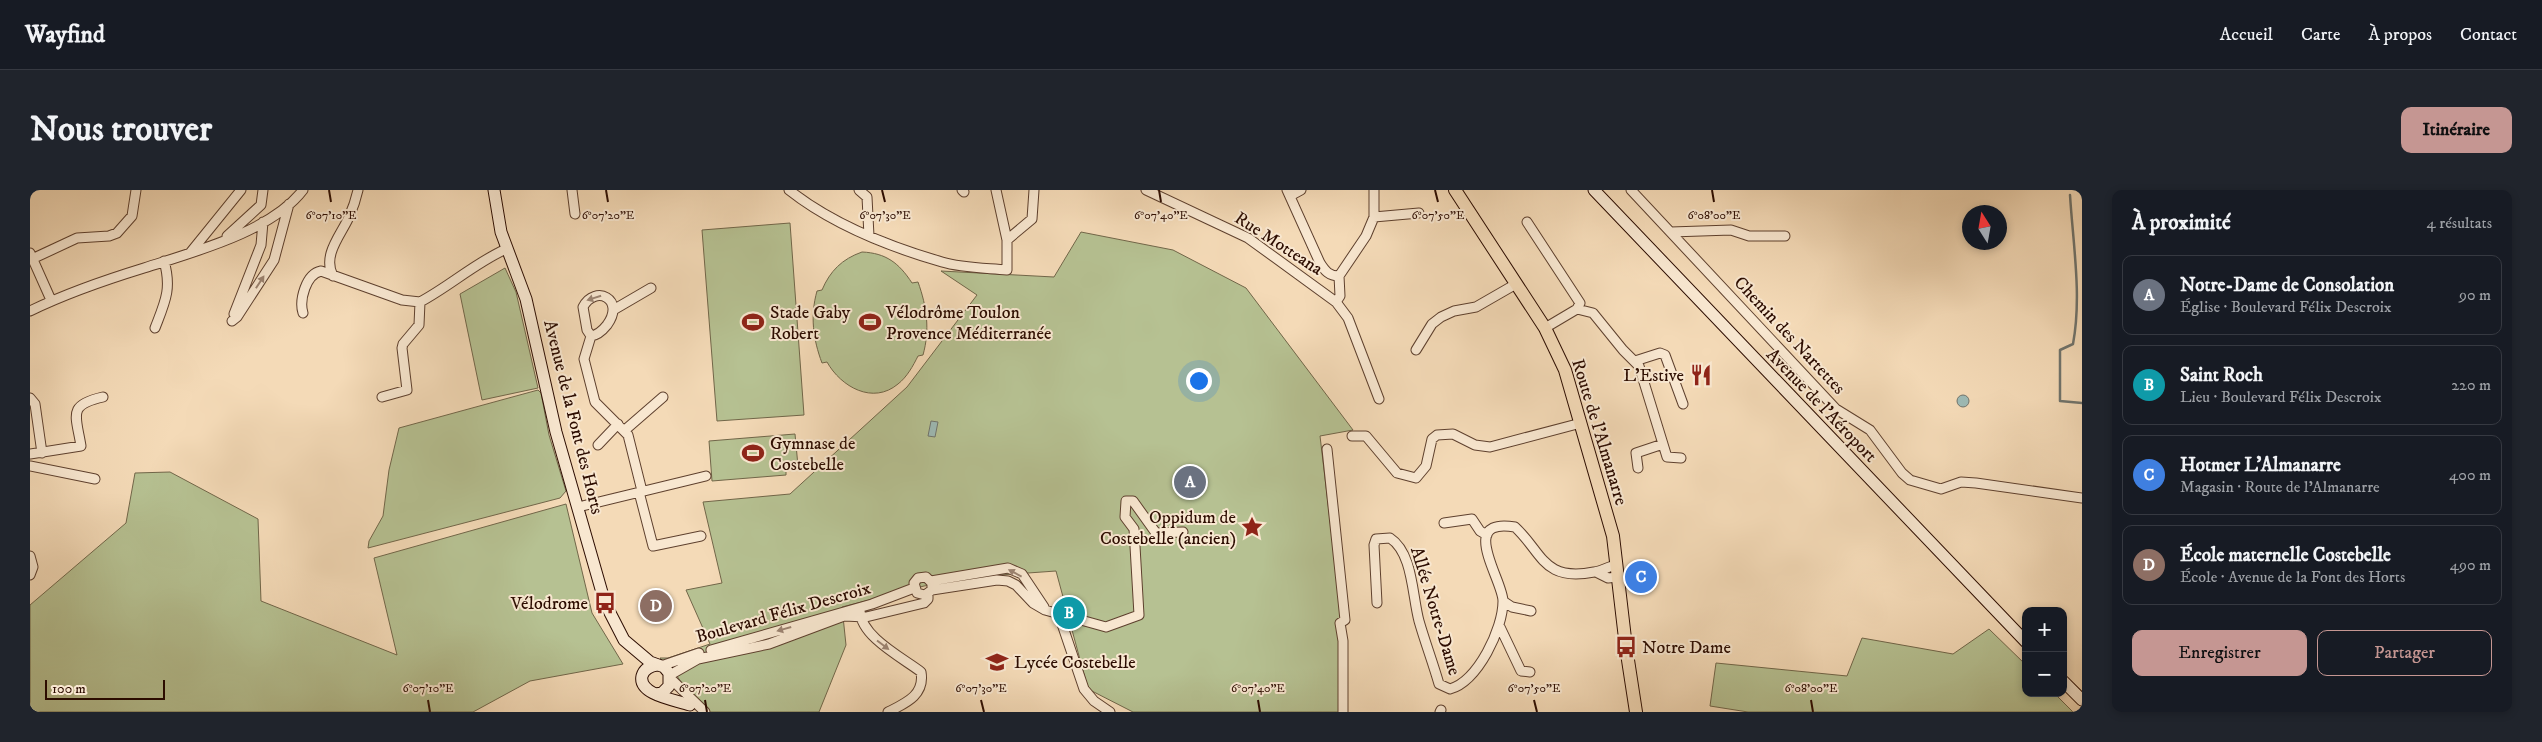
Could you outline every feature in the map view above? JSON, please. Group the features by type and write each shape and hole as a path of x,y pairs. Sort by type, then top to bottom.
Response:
{"main road":[{"name":"Avenue de la Font des Horts","path":"494,190 501,232 526,299 556,432 607,608 617,629 633,648 642,663 643,672"},
{"name":"Route de l'Almanarre","path":"1455,190 1544,328 1565,370 1582,423 1613,536 1626,648 1636,712"},
{"name":"Avenue de l'Aéroport","path":"1594,190 2022,638"},
{"name":"Avenue de la Font des Horts","path":"633,648 659,665"},
{"path":"659,665 693,709 645,688 642,681 643,672 651,666 659,665"},
{"path":"656,694 665,691 671,679"},
{"path":"2067,685 2082,700"}],"street":[{"path":"51,300 31,256 77,238 109,236 117,233 132,216 136,190"},
{"path":"190,253 241,190"},
{"path":"218,245 261,205 263,190"},
{"path":"30,311 51,300 164,261 218,245 263,222 288,204 303,190"},
{"path":"333,276 329,263 330,255 349,218 358,190"},
{"path":"572,190 576,214"},
{"path":"789,190 820,211 868,236 944,263 1007,270 1007,240 996,190"},
{"path":"859,190 867,197 868,236"},
{"path":"1007,240 1032,219 1034,190"},
{"name":"Rue Motteana","path":"1146,190 1248,238 1336,302"},
{"path":"1301,190 1288,193 1320,263 1326,272 1333,276 1339,276"},
{"path":"1374,190 1374,216 1366,236 1339,276 1340,296 1336,302 1348,318 1379,399"},
{"name":"Chemin des Nartettes","path":"1631,190 1836,409 1870,430 1902,473 1910,480 1941,489 1961,482 1976,482 2082,498"},
{"path":"263,222 261,245 232,321 237,317 274,260 288,204"},
{"path":"1374,216 1419,213"},
{"path":"1527,222 1580,303 1577,309 1544,328"},
{"path":"1671,232 1731,230 1749,236 1785,236"},
{"path":"303,313 301,306 311,276 321,272 402,300 420,302 443,290 486,258 506,249"},
{"path":"155,328 169,290 164,261"},
{"path":"1416,350 1432,324 1441,317 1476,307 1516,284"},
{"path":"615,309 651,288"},
{"path":"591,336 604,329 613,317 615,309 611,301 603,296 586,300 582,307 591,336 584,359 595,402 622,427 653,546 700,536"},
{"path":"382,397 407,390 402,348 403,344 419,325 420,302"},
{"path":"1577,309 1593,313 1639,366 1667,456 1681,458"},
{"path":"1635,361 1660,353 1665,355 1684,404"},
{"path":"598,445 663,396"},
{"path":"31,456 81,446 76,417 77,408 84,401 103,397"},
{"path":"30,398 35,404 42,453"},
{"path":"1352,436 1366,436 1397,474 1416,478 1426,466 1432,439 1437,435 1453,434 1475,445 1490,447 1582,423"},
{"path":"1638,468 1636,453 1663,444"},
{"path":"1327,449 1345,620 1340,623 1343,642 1343,712"},
{"path":"30,466 95,479"},
{"path":"578,507 706,476"},
{"name":"Boulevard Félix Descroix","path":"930,588 997,580 1008,581 1016,585 1033,603 1045,610 1106,627 1139,615 1134,529 1125,517 1126,501 1133,500 1156,534 1183,532"},
{"path":"1444,523 1472,519 1480,531 1487,535 1499,527 1515,527 1542,560 1556,570 1570,573 1596,572 1608,578 1618,571"},
{"name":"Allée Notre-Dame","path":"1377,603 1374,545 1376,540 1390,538 1400,546 1407,565 1419,621 1440,684 1445,688 1455,688 1463,683 1479,665 1500,627 1503,601 1500,584 1486,553 1487,535"},
{"path":"30,556 34,567 30,575"},
{"name":"Boulevard Félix Descroix","path":"659,665 861,612 914,588 916,580 920,577 926,577 930,588 928,599 924,602 861,612 844,616 769,644 698,659 671,679"},
{"path":"914,588 919,595 930,588"},
{"path":"1503,601 1512,607 1531,611"},
{"path":"861,612 879,642 921,672 922,686 919,692 888,712"},
{"path":"1062,615 1062,624 1084,690 1094,701 1110,712"},
{"path":"1500,627 1521,671 1530,672"},
{"path":"671,679 705,712"}],"green space":[{"name":"Stade Gaby Robert","path":"790,223 804,415 717,421 702,230"},
{"path":"1081,232 1173,250 1246,288 1353,430 1320,436 1339,596 1347,712 1133,712 1088,689 1056,571 1000,575 924,586 842,607 846,645 819,712 701,712 675,673 660,658 668,658 710,644 686,590 722,583 703,502 790,494 907,387 977,295 941,271 1054,277"},
{"name":"Vélodrôme Toulon Provence Méditerranée","path":"862,252 878,254 891,260 912,283 918,282 924,300 927,328 923,355 918,356 907,375 898,384 878,393 858,390 840,379 827,362 822,363 816,345 813,318 817,291 822,290 838,266 848,258"},
{"path":"505,268 516,292 538,388 482,400 460,294"},
{"path":"538,390 541,393 549,435 566,491 560,498 368,548 369,541 383,516 389,470 399,428"},
{"name":"Gymnase de Costebelle","path":"795,434 798,466 786,467 786,475 712,481 709,441"},
{"path":"170,472 258,519 261,601 397,655 374,558 566,504 592,613 623,664 530,681 473,712 30,712 30,605 126,523 135,473"},
{"path":"1989,629 2022,661 2022,697 2058,697 2073,712 1748,712 1710,706 1716,663 1847,676 1862,638 1953,654"}],"water":[{"path":"1961,395 1965,395 1969,401 1965,407 1961,407 1957,403 1957,399"},
{"path":"931,421 938,422 935,437 928,436"}],"waterway":[{"path":"2070,195 2077,307 2073,344 2060,350 2060,401 2082,403"}],"place":[{"name":"Stade Gaby Robert","path":"753,322"},
{"name":"Vélodrôme Toulon Provence Méditerranée","path":"870,322"},
{"name":"L'Estive","path":"1701,375"},
{"name":"Gymnase de Costebelle","path":"753,453"},
{"name":"Notre-Dame de Consolation","path":"1190,482"},
{"name":"Oppidum de Costebelle (ancien)","path":"1252,527"},
{"name":"Hotmer L'Almanarre","path":"1641,577"},
{"name":"Vélodrome","path":"605,603"},
{"name":"École maternelle Costebelle","path":"656,606"},
{"name":"Saint Roch","path":"1069,613"},
{"name":"Notre Dame","path":"1626,647"},
{"name":"Lycée Costebelle","path":"997,662"}]}
